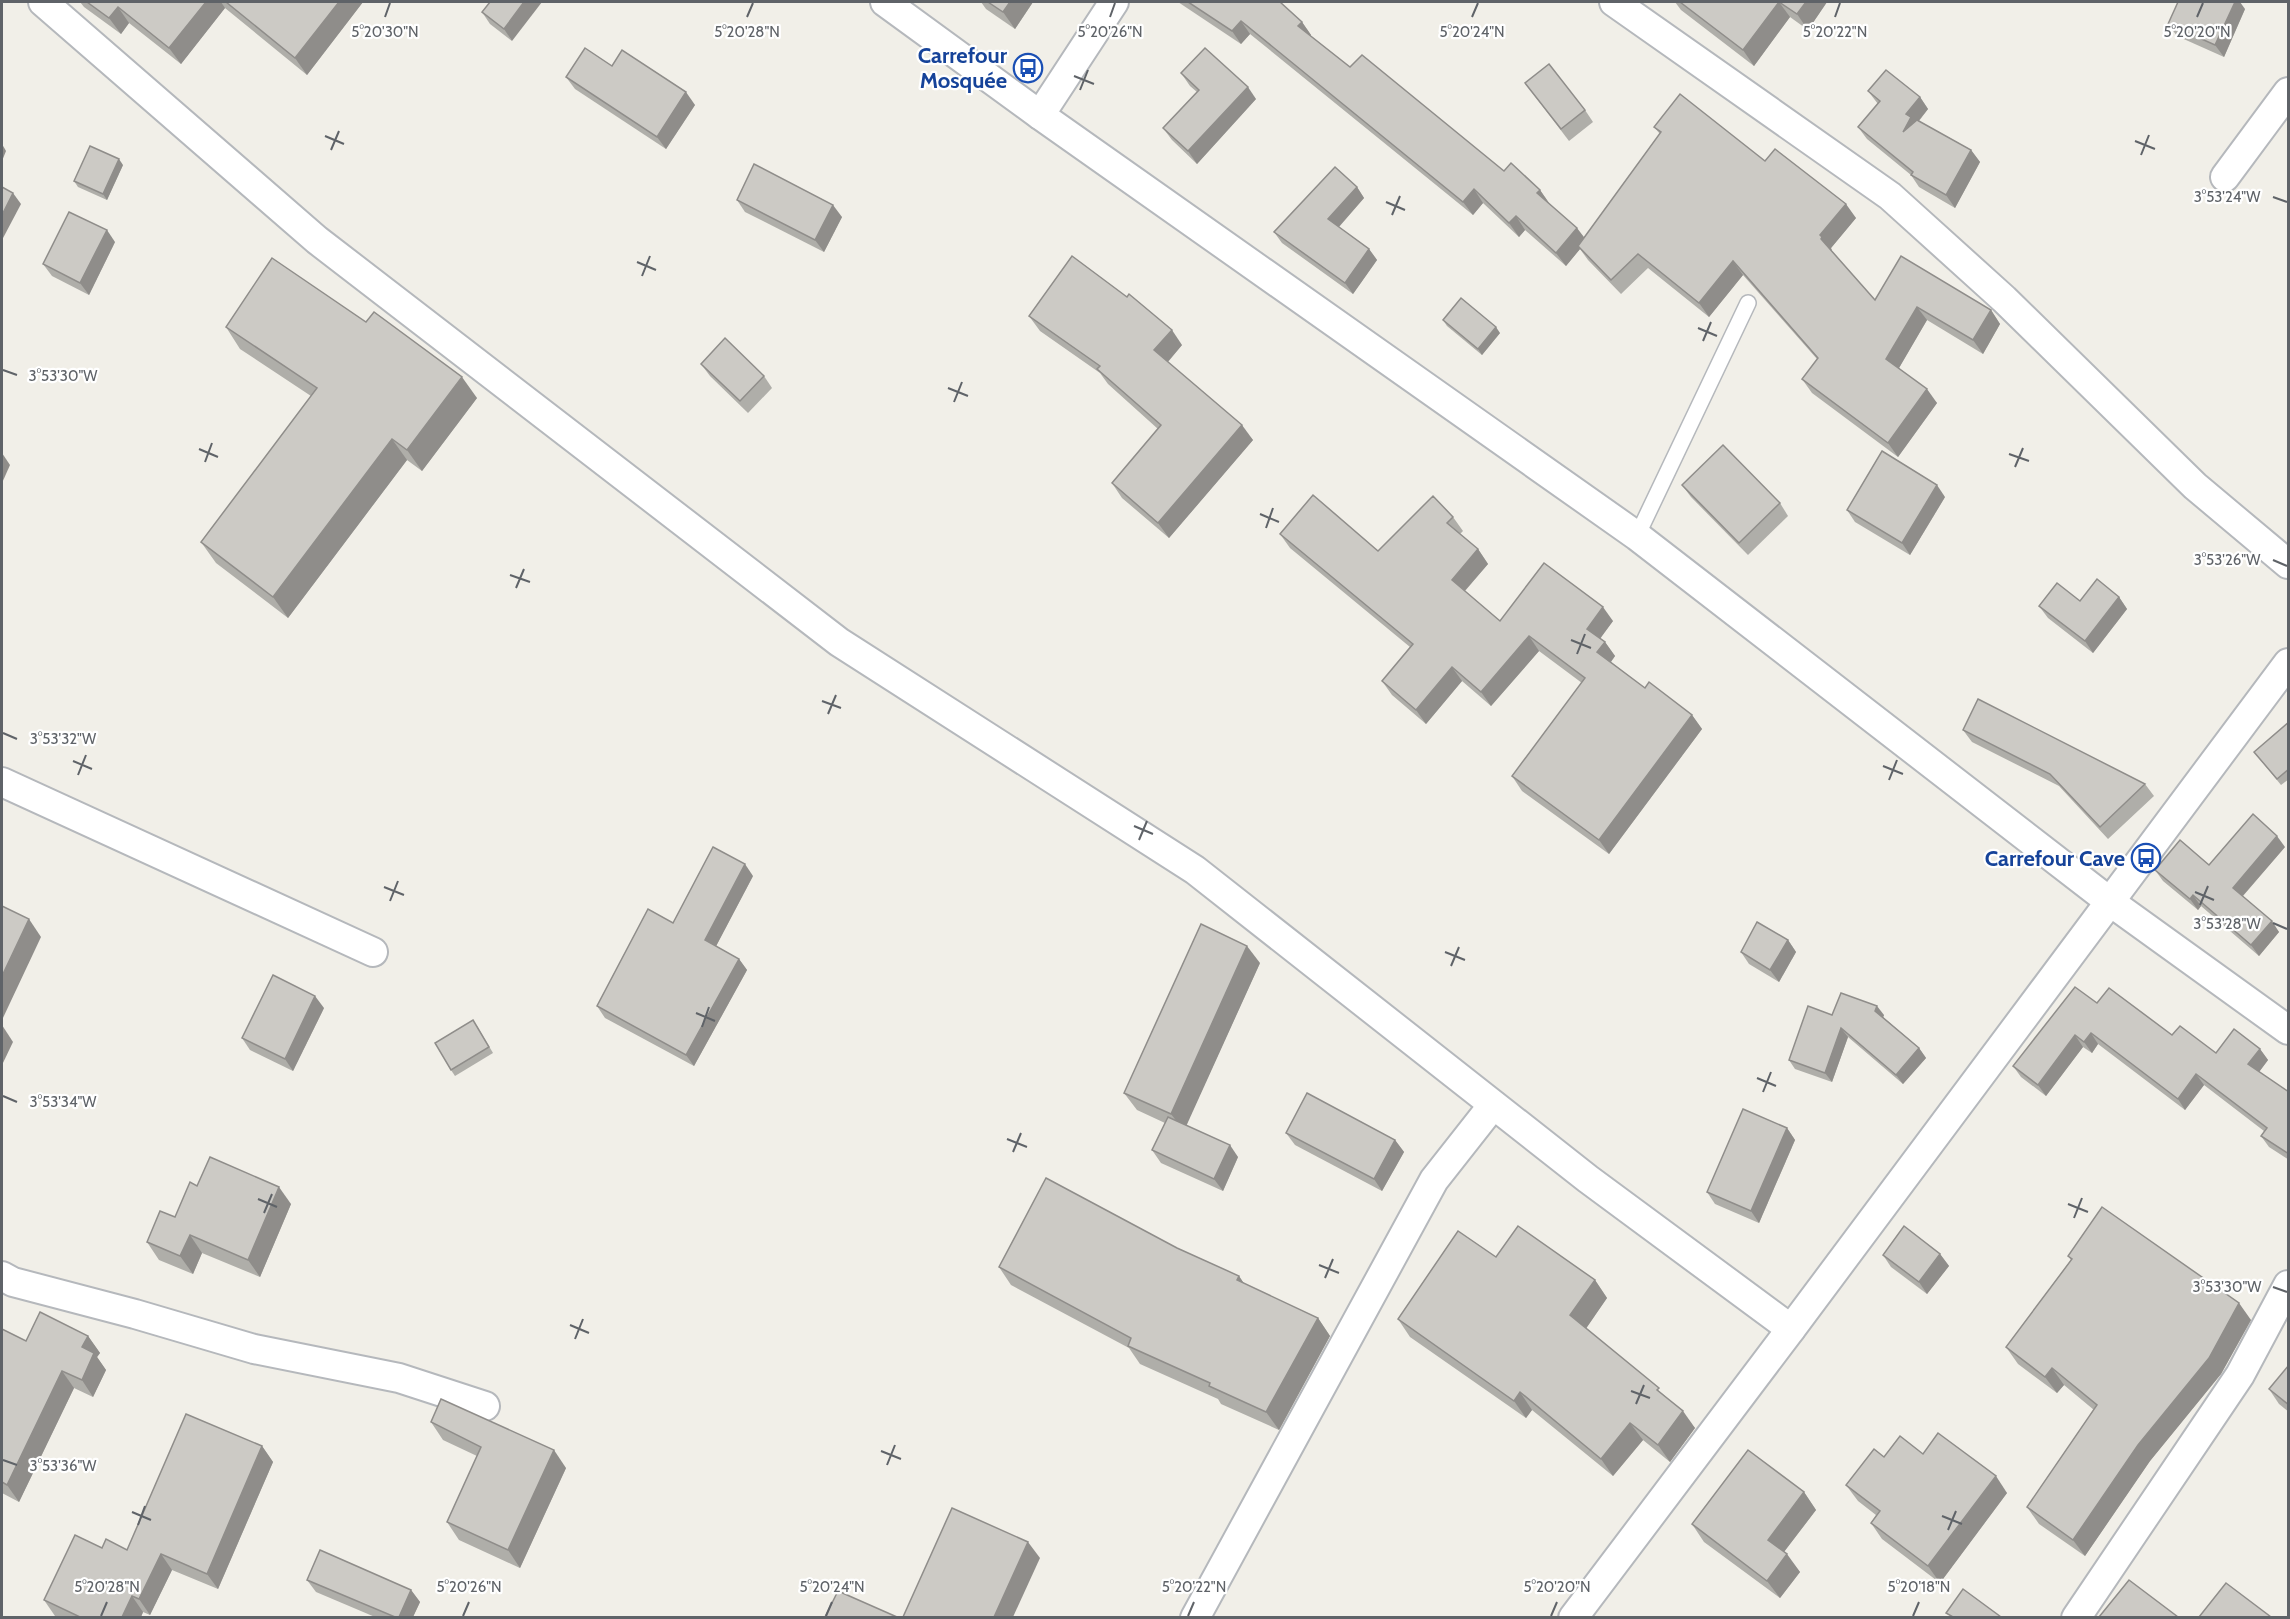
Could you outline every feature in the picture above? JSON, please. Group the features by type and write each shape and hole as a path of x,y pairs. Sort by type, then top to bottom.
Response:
{"street":[{"path":"43,2 317,240 839,642 1195,870 1588,1179 1791,1329"},
{"path":"885,2 1040,115 1637,536 2109,901 2289,1030"},
{"path":"1040,115 1114,2"},
{"path":"1614,2 1890,196 2004,299 2195,486 2289,564"},
{"path":"2225,177 2289,92"},
{"path":"1573,1617 2289,663"},
{"path":"2,782 373,952"},
{"path":"1195,1617 1434,1180 1493,1105"},
{"path":"2,1276 13,1282 135,1314 254,1349 399,1378 485,1406"},
{"path":"2076,1617 2240,1375 2289,1285"}],"lane":[{"path":"1637,536 1748,303"}],"building":[{"path":"87,2 206,2 169,48 118,7 109,18"},
{"path":"226,2 339,2 295,58"},
{"path":"490,2 524,2 504,29 482,12"},
{"path":"988,2 1010,2 1003,12"},
{"path":"1188,2 1280,2 1302,22 1298,26 1350,67 1362,55 1504,171 1511,163 1540,190 1537,193 1577,228 1556,253 1516,216 1509,223 1474,189 1463,202 1241,21 1232,31"},
{"path":"1680,2 1779,2 1743,50"},
{"path":"1779,2 1806,2 1797,14"},
{"path":"2178,2 2235,2 2215,45 2168,24"},
{"path":"585,48 612,66 622,50 686,92 657,137 566,77"},
{"path":"1205,48 1248,87 1188,151 1163,128 1199,90 1181,73"},
{"path":"1549,64 1585,110 1561,129 1525,83"},
{"path":"1886,70 1920,97 1906,114 1911,117 1903,132 1917,120 1971,150 1946,195 1911,175 1913,172 1858,127 1880,101 1868,91"},
{"path":"1680,94 1765,161 1775,149 1846,204 1820,235 1821,239 1875,300 1901,256 1991,310 1973,340 1917,307 1886,359 1927,389 1888,443 1802,379 1818,358 1733,261 1699,303 1638,254 1611,280 1578,246 1661,132 1654,127"},
{"path":"90,146 119,159 103,194 74,181"},
{"path":"754,164 833,205 815,240 737,200"},
{"path":"1335,167 1357,187 1328,219 1369,249 1345,283 1274,232"},
{"path":"2,187 13,193 2,215"},
{"path":"69,212 107,230 80,283 43,264"},
{"path":"1072,256 1127,297 1129,294 1172,330 1154,350 1242,425 1158,523 1112,483 1161,425 1097,369 1100,366 1029,316"},
{"path":"272,258 366,322 374,312 462,377 407,450 392,439 273,597 201,542 317,388 226,327"},
{"path":"1461,298 1496,327 1478,349 1443,320"},
{"path":"725,338 764,376 740,401 701,364"},
{"path":"1723,445 1780,503 1739,543 1682,485"},
{"path":"1882,451 1937,485 1902,543 1847,510"},
{"path":"1313,495 1378,551 1433,496 1453,517 1447,523 1478,549 1452,580 1500,621 1544,563 1603,607 1587,629 1605,642 1597,652 1645,688 1649,682 1692,715 1599,840 1512,776 1585,678 1529,636 1481,692 1452,667 1416,710 1382,681 1413,644 1280,534"},
{"path":"2097,579 2119,597 2085,641 2039,606 2057,583 2080,601"},
{"path":"1978,699 2145,784 2100,827 2050,774 1963,730"},
{"path":"2289,722 2289,769 2277,779 2254,752"},
{"path":"2253,814 2277,836 2233,888 2272,921 2251,945 2193,895 2190,899 2155,870 2180,840 2209,865"},
{"path":"713,847 745,864 705,940 739,959 686,1055 597,1006 648,909 673,923"},
{"path":"2,906 29,919 2,976"},
{"path":"1757,922 1788,940 1770,970 1741,952"},
{"path":"1201,924 1247,946 1171,1114 1124,1093"},
{"path":"273,975 315,996 285,1059 242,1038"},
{"path":"2075,987 2097,1003 2109,988 2172,1035 2180,1026 2216,1053 2234,1029 2260,1049 2248,1064 2289,1092 2289,1154 2261,1136 2267,1128 2196,1074 2178,1099 2091,1033 2084,1042 2075,1035 2038,1085 2013,1066"},
{"path":"1841,993 1877,1006 1875,1011 1919,1048 1896,1075 1841,1028 1825,1073 1789,1060 1808,1006 1832,1015"},
{"path":"473,1020 489,1047 451,1070 435,1043"},
{"path":"1307,1093 1395,1140 1374,1179 1286,1133"},
{"path":"1743,1109 1787,1128 1751,1211 1707,1192"},
{"path":"1168,1117 1230,1145 1214,1179 1152,1150"},
{"path":"210,1157 279,1187 248,1260 190,1235 180,1256 147,1242 160,1211 175,1217 190,1182 197,1186"},
{"path":"1046,1178 1177,1248 1239,1276 1237,1280 1318,1318 1266,1412 1209,1386 1210,1383 1128,1346 1131,1338 999,1267"},
{"path":"2102,1207 2239,1303 2209,1358 2138,1445 2073,1540 2027,1507 2097,1405 2052,1368 2045,1377 2006,1347 2072,1259 2068,1256"},
{"path":"1518,1226 1595,1280 1570,1315 1659,1388 1657,1390 1683,1411 1658,1445 1630,1423 1601,1459 1520,1392 1514,1401 1398,1319 1458,1231 1496,1257"},
{"path":"1904,1226 1940,1254 1919,1282 1883,1255"},
{"path":"40,1312 88,1336 82,1347 94,1353 82,1380 62,1371 7,1485 2,1482 2,1329 26,1341"},
{"path":"2289,1365 2289,1405 2269,1389"},
{"path":"441,1399 554,1450 508,1550 447,1522 481,1447 431,1422"},
{"path":"186,1414 262,1446 207,1574 161,1554 139,1599 132,1596 122,1617 80,1617 44,1600 75,1535 102,1548 106,1539 127,1550"},
{"path":"1938,1433 1996,1476 1928,1566 1871,1523 1880,1511 1846,1485 1874,1449 1884,1457 1900,1436 1923,1454"},
{"path":"1748,1450 1804,1492 1768,1540 1787,1554 1767,1581 1692,1524"},
{"path":"952,1508 1028,1542 994,1617 903,1617"},
{"path":"320,1550 411,1590 399,1617 307,1580"},
{"path":"2129,1580 2178,1617 2099,1617"},
{"path":"2226,1583 2271,1617 2199,1617"},
{"path":"1963,1589 2001,1617 1953,1617 1946,1613"},
{"path":"838,1591 897,1617 825,1617"}],"place":[{"name":"Carrefour Mosquée","path":"1028,68"},
{"name":"Carrefour Cave","path":"2146,858"}]}
